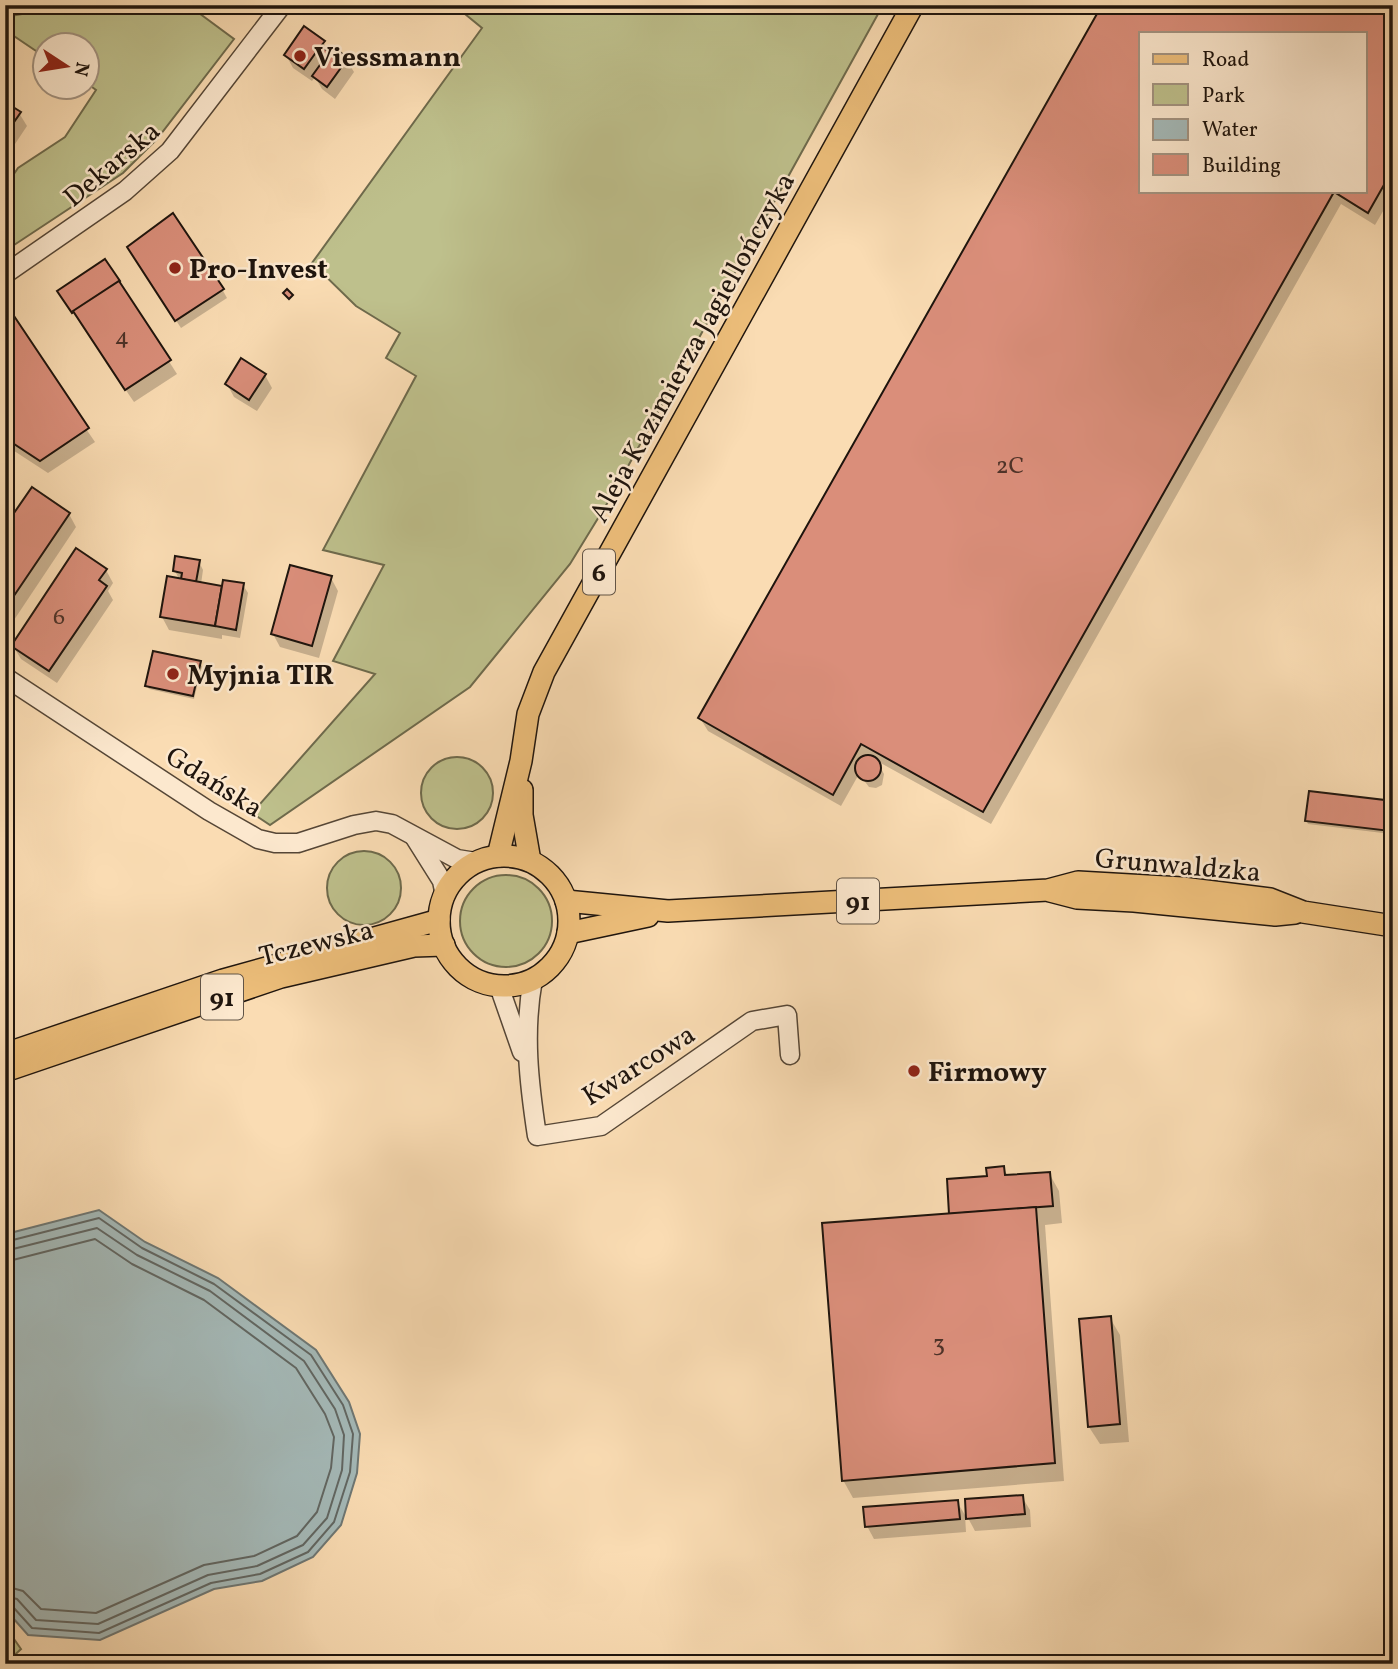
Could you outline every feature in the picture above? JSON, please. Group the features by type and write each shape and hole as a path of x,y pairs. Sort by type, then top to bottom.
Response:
{"main road":[{"name":"Aleja Kazimierza Jagiellończyka","path":"498,856 521,761 528,714 544,672 913,5"},
{"name":"Aleja Kazimierza Jagiellończyka","path":"521,761 523,815 530,861"},
{"path":"498,856 514,856 530,861 546,871 558,884 566,901 568,933 556,960 533,979 499,986 481,982 453,961 444,945 439,919 444,896 458,876 476,862 498,856"},
{"name":"Grunwaldzka","path":"566,901 668,911 1048,890 1077,898 1275,915 1303,912 1393,926"},
{"name":"Grunwaldzka","path":"568,933 668,911"},
{"name":"Tczewska","path":"5,1054 223,980 439,919"},
{"name":"Tczewska","path":"5,1070 281,977 414,946 444,945"}],"street":[{"name":"Dekarska","path":"5,274 125,191 170,151 282,5"},
{"name":"Gdańska","path":"5,677 209,811 258,839 275,843 298,843 354,825 376,821 392,824 457,859 476,862"},
{"path":"415,838 437,872 444,896"},
{"name":"Kwarcowa","path":"533,979 527,1005 527,1068 537,1136 601,1126 752,1021 787,1015 790,1055"},
{"name":"Kwarcowa","path":"499,986 527,1068"}],"green space":[{"path":"188,5 234,39 157,139 123,173 5,251 5,187 18,168 65,137 88,102 102,102 102,32 32,32 32,48 5,30 5,17 34,12 34,6"},
{"path":"454,5 883,5 611,497 570,564 470,687 270,825 252,813 375,674 333,661 384,565 323,550 416,376 386,358 400,333 356,306 312,263 482,28"},
{"path":"450,757 464,757 483,767 493,786 493,800 483,819 464,829 450,829 431,819 421,800 421,786 431,767"},
{"path":"364,851 378,854 390,862 398,874 401,888 398,902 390,914 378,922 364,925 350,922 338,914 330,902 327,888 330,874 338,862 350,854"},
{"path":"506,875 524,879 538,889 548,903 552,921 548,939 538,953 524,963 506,967 488,963 474,953 464,939 460,921 464,903 474,889 488,879"},
{"path":"5,1626 21,1649 5,1664"}],"water":[{"path":"99,1210 145,1242 218,1278 316,1350 349,1402 360,1434 357,1473 341,1525 313,1557 262,1581 214,1589 100,1640 28,1635 5,1609 5,1236"}],"building":[{"path":"1102,5 1393,5 1393,169 1368,213 1334,192 983,812 861,744 833,795 698,718"},
{"name":"Viessmann","path":"304,26 325,41 321,46 329,52 333,47 348,58 327,87 312,76 325,58 317,51 304,69 284,55"},
{"path":"5,102 21,112 5,135"},
{"name":"Pro-Invest","path":"173,213 224,289 175,321 127,247"},
{"path":"105,259 120,281 72,313 57,291"},
{"path":"119,281 171,360 125,390 73,311"},
{"path":"287,289 293,295 289,299 283,293"},
{"path":"8,307 89,428 40,461 5,438 5,309"},
{"path":"241,358 266,374 249,400 225,384"},
{"path":"32,487 70,513 5,609 5,526"},
{"path":"76,548 107,569 99,580 107,586 49,671 11,646"},
{"path":"175,556 200,560 196,582 181,579 182,573 173,571"},
{"path":"290,565 332,576 312,646 271,634"},
{"path":"167,576 222,586 215,626 160,617"},
{"path":"223,580 244,583 236,630 215,626"},
{"name":"Myjnia TIR","path":"153,651 201,661 193,696 145,686"},
{"path":"868,755 877,759 881,768 877,777 868,781 859,777 855,768 859,759"},
{"path":"1309,791 1393,801 1390,831 1305,821"},
{"path":"1004,1166 1005,1175 1050,1172 1053,1206 949,1214 947,1179 987,1176 986,1168"},
{"path":"1036,1207 1055,1463 842,1481 822,1223"},
{"path":"1111,1316 1120,1424 1088,1427 1079,1319"},
{"path":"1023,1495 1025,1514 966,1519 965,1499"},
{"path":"958,1500 960,1519 865,1527 863,1507"}],"place":[{"name":"Viessmann","path":"300,56"},
{"name":"Pro-Invest","path":"175,268"},
{"name":"Myjnia TIR","path":"173,674"},
{"name":"Firmowy","path":"914,1071"}]}
